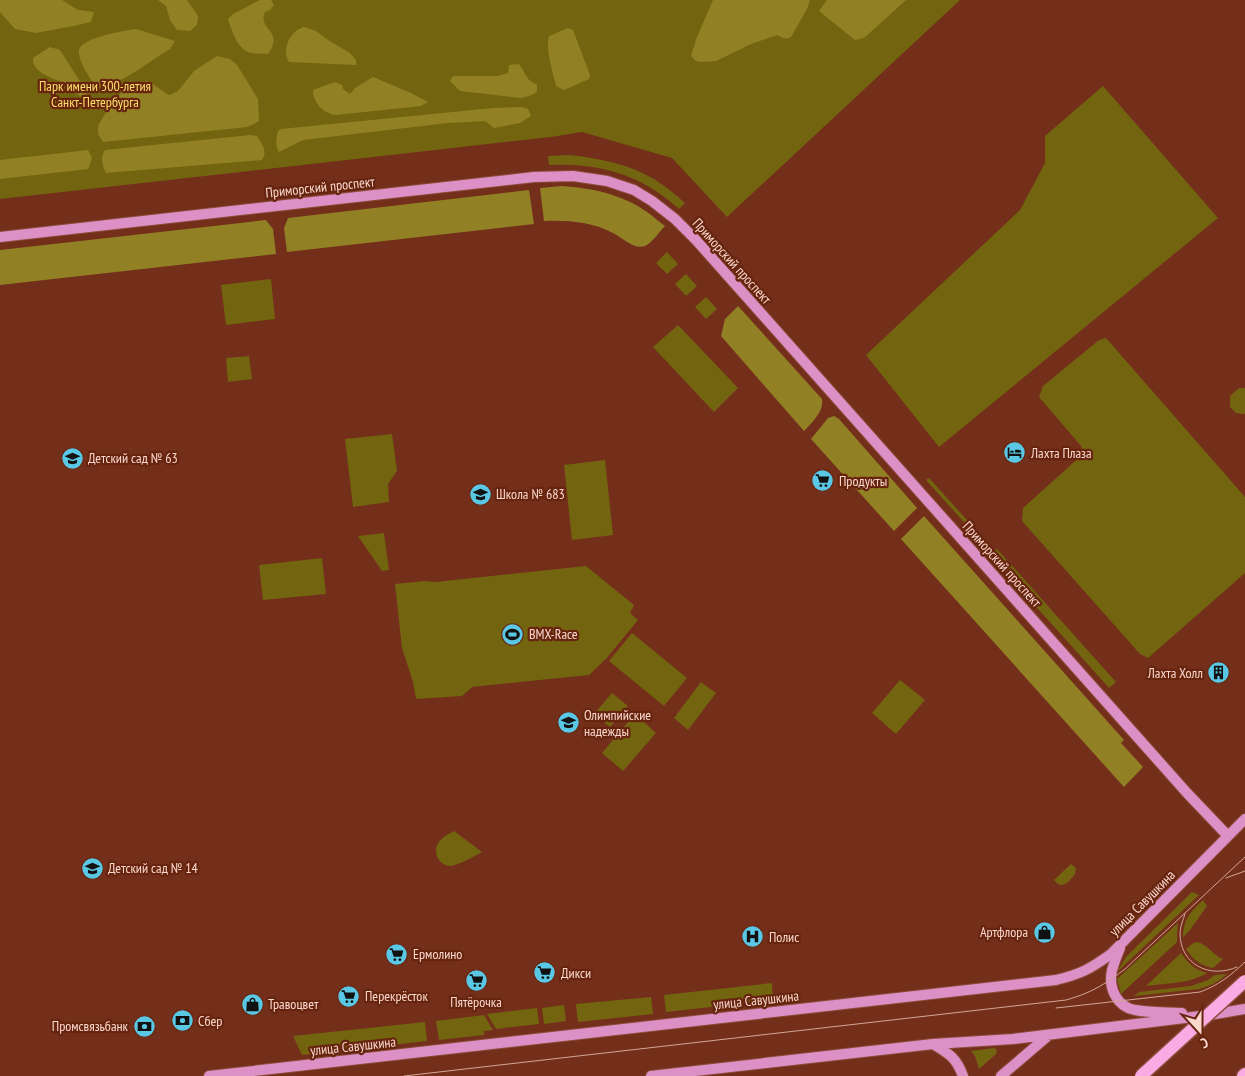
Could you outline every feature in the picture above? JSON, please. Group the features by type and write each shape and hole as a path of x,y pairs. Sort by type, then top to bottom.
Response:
{"main road":[{"name":"Приморский проспект","path":"0,237 534,177 573,176 607,182 634,190 652,201 696,240 1228,836"},
{"name":"улица Савушкина","path":"208,1076 1056,980 1074,976 1092,968 1123,943 1245,819"},
{"path":"1123,943 1114,961 1110,980 1114,995 1124,1007 1134,1010 1209,1014"},
{"path":"1141,1076 1245,981"},
{"path":"651,1076 933,1044 1050,1035 1245,1008"},
{"path":"1001,1076 1050,1035"},
{"path":"933,1044 952,1056 959,1065 963,1076"}],"green space":[{"name":"Парк имени 300-летия Санкт-Петербурга","path":"0,0 960,0 727,217 672,158 582,132 0,199"},
{"path":"1103,86 1218,218 939,447 866,355 1020,210 1045,163 1045,136"},
{"path":"569,155 602,160 634,169 670,190 685,203 679,209 639,181 615,172 589,166 549,165 548,156"},
{"path":"667,252 678,264 667,274 656,263"},
{"path":"686,274 697,286 686,296 675,284"},
{"path":"271,279 275,319 226,325 221,285"},
{"path":"706,297 717,309 706,319 695,307"},
{"path":"678,325 738,388 714,412 653,347"},
{"path":"1106,338 1245,497 1245,573 1148,658 1140,654 1022,521 1023,508 1083,454 1081,446 1039,397 1043,386 1099,340"},
{"path":"249,356 252,379 228,382 226,358"},
{"path":"1239,388 1245,388 1245,414 1236,413 1230,407 1230,396"},
{"path":"392,434 397,471 388,484 389,502 353,507 345,439"},
{"path":"605,460 613,535 572,540 564,465"},
{"path":"929,478 995,551 997,549 1116,682 1109,688 988,553 990,551 926,480"},
{"path":"384,533 389,570 382,571 358,536"},
{"path":"322,558 326,594 263,600 259,565"},
{"name":"BMX-Race","path":"586,566 634,605 630,613 638,620 606,659 589,675 472,687 462,696 416,699 413,682 402,648 395,584 425,581 436,582"},
{"path":"632,633 687,678 664,706 609,661"},
{"path":"900,680 925,700 896,734 872,713"},
{"path":"701,682 716,693 688,730 674,718"},
{"path":"612,693 628,706 610,727 594,714"},
{"path":"635,714 656,733 623,771 602,753"},
{"path":"454,831 482,852 461,863 450,866 439,860 436,849 440,840"},
{"path":"1071,864 1076,868 1075,874 1066,884 1060,885 1054,880"},
{"path":"1192,892 1199,895 1117,972 1126,957"},
{"path":"1203,900 1207,906 1183,937 1188,916"},
{"path":"1178,923 1177,942 1121,994 1117,979"},
{"path":"1196,942 1203,944 1223,959 1213,968 1201,964 1186,949"},
{"path":"1181,953 1193,966 1207,973 1185,981 1146,986"},
{"path":"1227,974 1211,985 1199,989 1134,996 1139,992 1191,986 1208,980 1215,975"},
{"path":"772,983 773,1000 666,1012 664,995"},
{"path":"651,997 653,1014 578,1022 576,1004"},
{"path":"564,1005 566,1021 544,1024 542,1008"},
{"path":"537,1008 539,1024 496,1029 487,1014"},
{"path":"484,1015 493,1030 484,1031 484,1035 439,1040 436,1021"},
{"path":"425,1022 427,1041 302,1055 293,1036"},
{"path":"994,1048 997,1051 996,1054 979,1069 975,1056 971,1051"}],"shaded area":[{"path":"0,0 62,0 78,10 94,12 91,22 36,33 15,29 0,12"},
{"path":"158,0 187,0 198,16 197,25 190,31 177,30 170,20 166,6"},
{"path":"260,0 271,0 274,5 265,12 264,18 264,23 274,40 268,54 251,53 242,48 231,29 228,19 233,14"},
{"path":"713,0 810,0 791,37 784,38 777,35 751,44 716,61 700,62 691,56"},
{"path":"827,0 906,0 864,38 855,40 819,11"},
{"path":"304,27 316,31 350,53 356,60 356,65 289,62 286,52 288,41 295,32"},
{"path":"568,28 573,30 590,75 589,79 564,90 556,86 550,61 548,41 549,36"},
{"path":"136,29 175,41 170,49 135,72 117,82 97,88 80,59 79,50 82,45 104,35"},
{"path":"50,47 60,50 86,91 87,101 65,84 36,68 33,58"},
{"path":"217,56 230,59 237,65 258,99 259,121 247,127 103,142 98,134 99,124 122,92 147,81 170,95 178,91 194,71"},
{"path":"519,64 529,80 537,85 537,92 522,98 460,91 450,81 453,76 498,76 508,73 509,65"},
{"path":"373,77 428,102 421,106 336,115 323,110 313,94 313,90 335,82 342,85 343,89 350,94 355,88"},
{"path":"522,107 528,109 531,116 520,123 494,128 485,121 448,123 303,140 279,152 276,144 278,131 281,129 493,108"},
{"path":"250,135 257,136 262,145 264,157 262,160 106,173 102,159 105,150"},
{"path":"88,150 92,158 88,169 0,179 0,160"},
{"path":"562,186 595,190 617,196 637,206 665,226 650,242 641,247 633,245 597,226 571,221 544,221 540,188"},
{"path":"529,190 534,224 287,252 284,228 288,218"},
{"path":"266,220 273,229 276,254 0,285 0,250"},
{"path":"738,306 822,399 819,412 804,431 721,336 725,319"},
{"path":"834,416 839,419 917,508 894,531 811,439 828,418"},
{"path":"924,516 1124,740 1121,743 1143,767 1124,787 901,539"}],"tram line":[{"path":"404,1076 1066,1000 1097,988 1125,969 1245,857"},
{"path":"1226,878 1245,871"},
{"path":"1185,914 1180,931 1181,944 1185,954 1191,961 1207,970 1217,971 1237,967"},
{"path":"1056,1008 1200,992 1224,980 1245,962"}],"place":[{"name":"Лахта Плаза","path":"1015,453"},
{"name":"Детский сад № 63","path":"72,458"},
{"name":"Продукты","path":"823,481"},
{"name":"Школа № 683","path":"480,494"},
{"name":"BMX-Race","path":"513,634"},
{"name":"Лахта Холл","path":"1219,673"},
{"name":"Олимпийские надежды","path":"568,723"},
{"name":"Детский сад № 14","path":"92,868"},
{"name":"Артфлора","path":"1044,932"},
{"name":"Полис","path":"753,937"},
{"name":"Ермолино","path":"397,954"},
{"name":"Дикси","path":"545,973"},
{"name":"Пятёрочка","path":"476,980"},
{"name":"Перекрёсток","path":"349,996"},
{"name":"Травоцвет","path":"252,1004"},
{"name":"Сбер","path":"182,1021"},
{"name":"Промсвязьбанк","path":"144,1026"}]}
